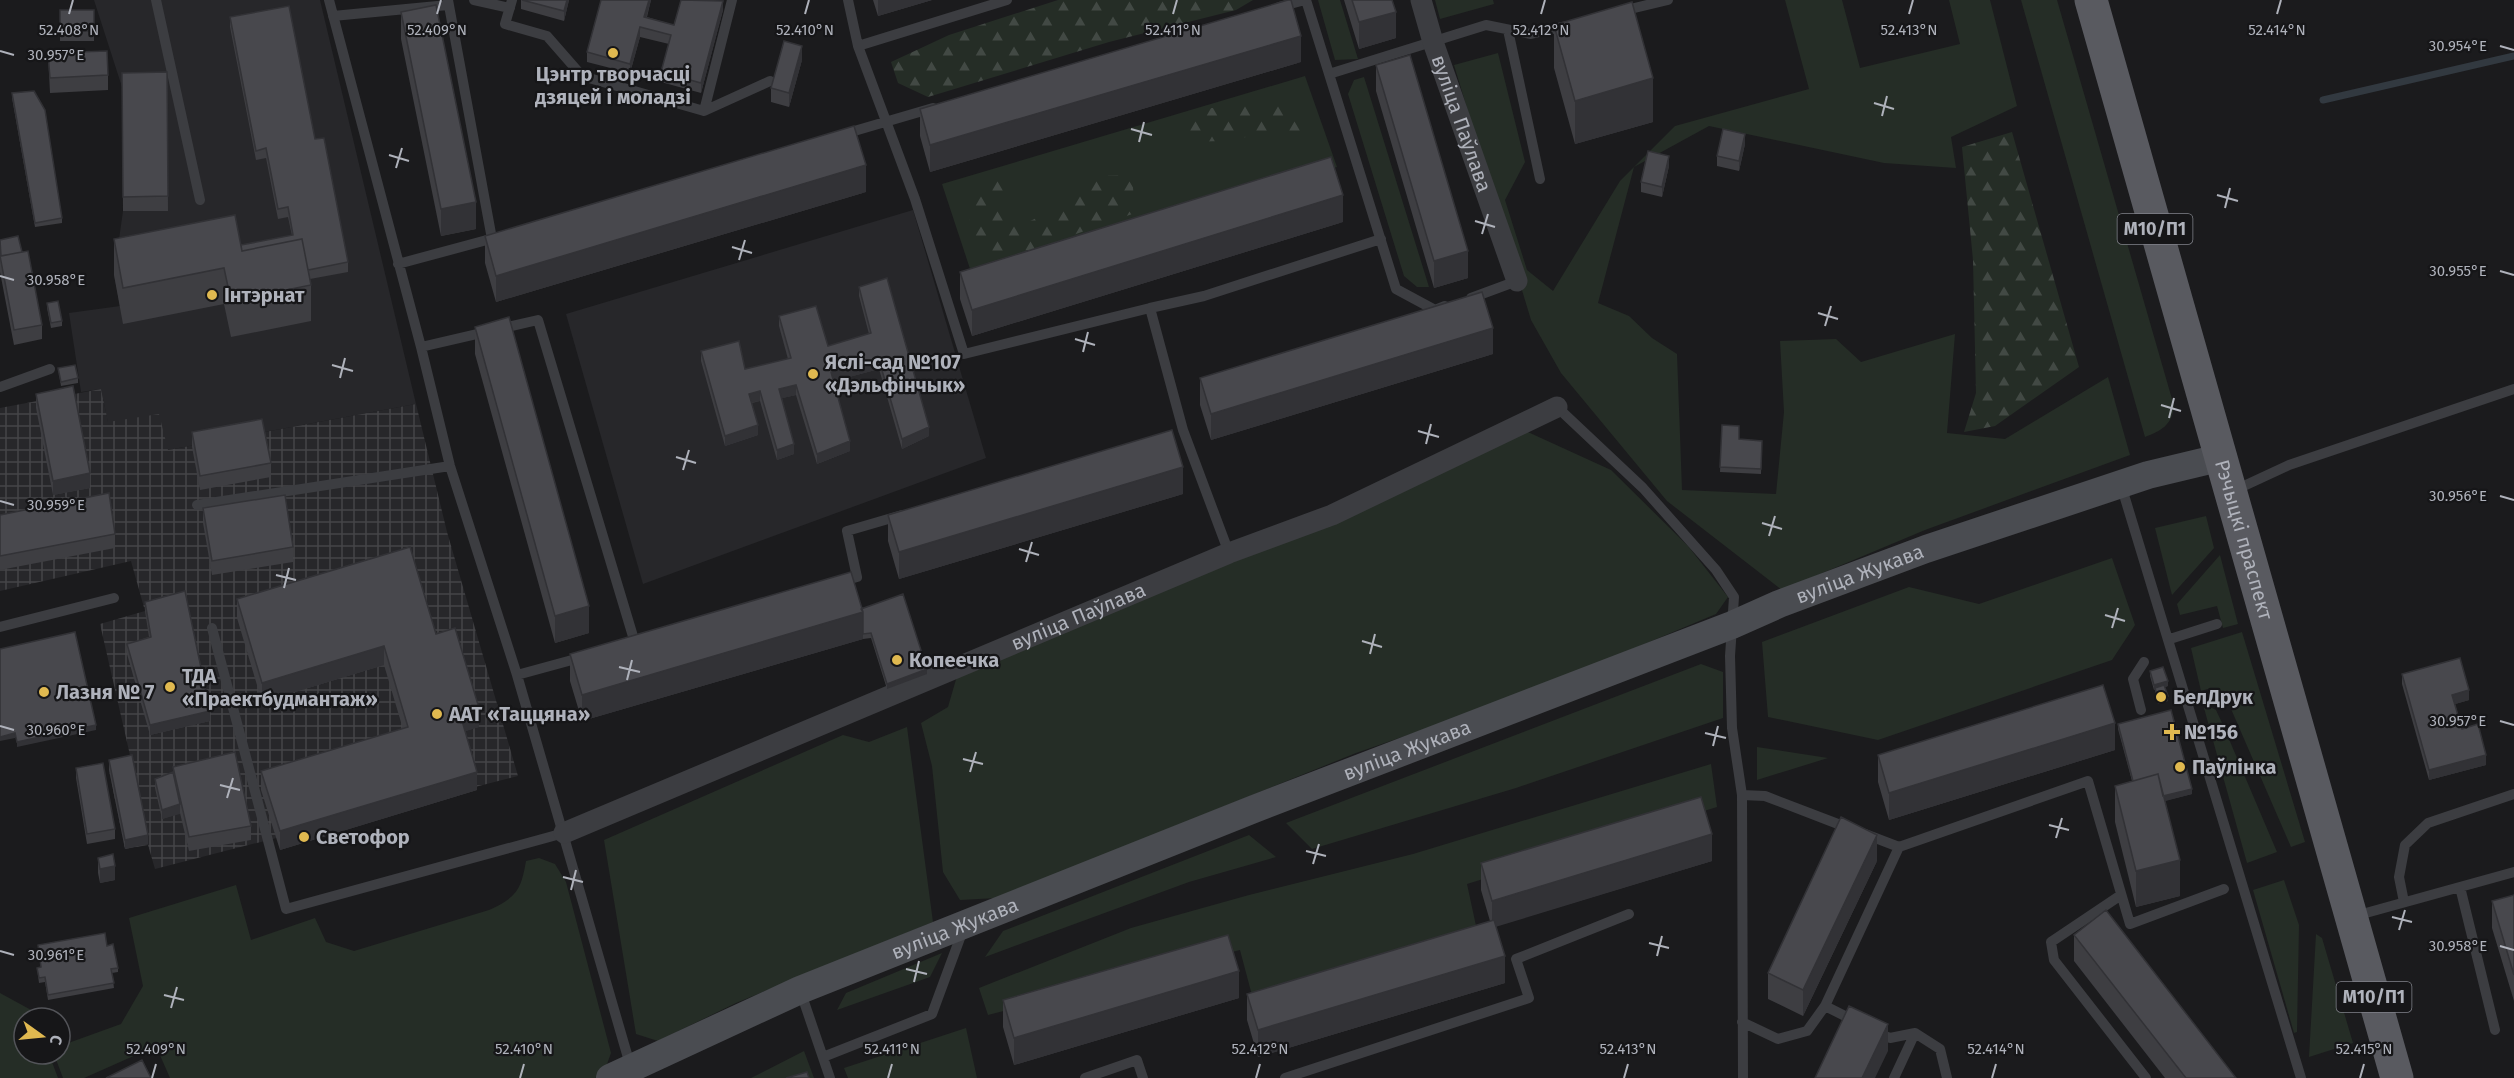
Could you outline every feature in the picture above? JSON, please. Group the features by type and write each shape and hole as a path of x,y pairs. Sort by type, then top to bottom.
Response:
{"main road":[{"name":"Рэчыцкі праспект","path":"2091,0 2397,1078"}],"street":[{"name":"вуліца Паўлава","path":"1421,0 1433,42 1517,281"},
{"name":"вуліца Паўлава","path":"564,832 1229,553 1332,515 1557,407"},
{"name":"вуліца Жукава","path":"620,1073 800,990 1254,809 1732,625 1779,604 1926,549 2148,475 2220,458"}],"lane":[{"path":"156,0 200,200"},
{"path":"329,0 421,347 450,466 518,675 564,832 620,1073"},
{"path":"474,0 511,4 505,24 547,36 582,76 704,111 770,81"},
{"path":"704,111 732,0"},
{"path":"848,0 858,46 915,199 964,354 1204,296 1381,239"},
{"path":"858,46 1007,0"},
{"path":"1271,10 1305,0 1396,289 1435,310 1517,281"},
{"path":"1609,15 1668,0"},
{"path":"333,16 448,3 492,239"},
{"path":"1329,74 1486,25 1531,34 1575,23"},
{"path":"1508,30 1540,179"},
{"path":"831,138 943,105"},
{"path":"398,264 514,232"},
{"path":"1150,308 1184,430 1229,553"},
{"path":"421,347 538,320 629,644 646,640"},
{"path":"0,387 50,369"},
{"path":"2231,492 2289,465 2514,389"},
{"path":"1557,407 1643,488 1716,570 1734,597 1730,656 1732,728 1742,795 1743,1078"},
{"path":"1172,434 1184,430"},
{"path":"197,505 450,466"},
{"path":"2121,484 2170,639 2301,1078"},
{"path":"824,587 858,577 847,531 914,511"},
{"path":"0,627 114,598"},
{"path":"2170,639 2217,624"},
{"path":"212,628 286,909 513,848 564,832"},
{"path":"518,675 593,654"},
{"path":"2141,710 2133,679 2144,662"},
{"path":"1742,795 1765,796 1899,847 2088,781 2130,924 2224,890"},
{"path":"2404,902 2399,877 2405,845 2428,823 2514,794"},
{"path":"1742,1022 1778,1039 1806,1031 1825,1006 1899,847"},
{"path":"2351,917 2514,872"},
{"path":"2460,887 2495,1030"},
{"path":"2121,895 2051,942 2054,960 2146,1078"},
{"path":"1285,1078 1312,1074 1529,998 1516,959 1629,914"},
{"path":"823,1057 932,1014 966,924"},
{"path":"800,990 830,1078"},
{"path":"1825,1006 1890,1038 1915,1033 1940,1049 1947,1078"},
{"path":"1894,1078 1915,1033"},
{"path":"1085,1078 1137,1060 1143,1078"}],"shaded area":[{"path":"94,0 320,0 416,404 168,450 108,423 101,389 81,392 69,313 120,306 114,275 123,211 122,87"},
{"path":"913,210 986,458 643,584 566,314"},
{"path":"101,389 108,422 159,414 168,450 416,404 447,532 518,776 155,869 148,845 125,849 109,770 132,764 100,624 145,611 131,561 0,591 0,408"}],"green space":[{"path":"1058,0 1253,0 1236,10 1109,42 928,97 898,83 891,62 949,35"},
{"path":"1318,0 1340,0 1358,59 1335,60"},
{"path":"1435,0 1493,0 1494,4 1440,19"},
{"path":"1785,0 1842,0 1860,68 1960,44 1949,0 1990,0 2017,106 1951,137 1956,168 1884,163 1709,126 1634,167 1675,126 1809,89"},
{"path":"2021,0 2057,0 2174,406 2168,423 2145,437"},
{"path":"1498,53 1525,162 1505,200 1527,270 1553,291 1620,181 1634,167 1598,303 1629,316 1652,338 1677,354 1682,490 1776,494 1784,412 1780,341 1836,339 1861,362 1955,334 1947,433 2005,439 2108,377 2130,455 1925,530 1782,590 1667,501 1561,373 1531,320 1454,65"},
{"path":"1305,76 1337,167 974,281 942,184"},
{"path":"1364,77 1429,287 1417,287 1404,276 1348,94 1354,80"},
{"path":"1261,102 1288,102 1302,114 1299,140 1280,131 1223,141 1183,142 1188,111"},
{"path":"2012,132 2079,367 1995,426 1964,432 1976,393 1973,260 1962,147"},
{"path":"1132,175 1135,213 1031,250 979,254 963,195 1005,178 1028,177 990,202 1026,223 1072,201 1096,176"},
{"path":"1517,427 1611,470 1688,546 1728,597 1716,614 1523,695 1356,753 997,898 960,900 943,872 932,766 921,723 948,707 957,676"},
{"path":"2206,516 2214,548 2172,595 2155,528"},
{"path":"2220,555 2238,624 2223,628 2217,606 2180,615 2177,604"},
{"path":"2112,558 2135,625 2112,660 1878,740 1768,717 1762,642 1909,587 1979,604"},
{"path":"2242,632 2305,842 2291,847 2228,702 2221,692 2211,688 2201,691 2191,648"},
{"path":"1701,664 1723,672 1723,718 1516,788 1312,849 1286,823"},
{"path":"2210,707 2216,710 2223,725 2277,852 2247,863 2204,708"},
{"path":"907,727 933,922 736,1003 658,1041 636,1034 604,840 843,735 869,742"},
{"path":"1757,747 1828,758 1757,780"},
{"path":"1711,764 1717,807 1467,884 1478,935 1254,1003 1240,950 988,1015 979,988 1131,928 1249,895 1413,854"},
{"path":"1249,835 1276,857 1189,882 985,957 1003,931"},
{"path":"539,858 555,864 566,882 611,1053 602,1078 170,1078 156,1046 84,1078 63,1078 58,1066 72,1066 72,1042 121,1024 143,986 129,918 236,885 251,940 315,918 326,942 354,951 489,910 506,901 516,891 522,879 526,861"},
{"path":"2284,880 2299,925 2297,1032 2294,1033 2253,890"},
{"path":"2316,934 2322,938 2353,1043 2309,1057"},
{"path":"942,953 930,977 837,1010 846,993"},
{"path":"0,993 24,1006 12,1006 12,1066 54,1066 58,1078 0,1078"},
{"path":"966,1028 977,1078 848,1078 844,1068"},
{"path":"804,1051 814,1078 751,1078"}],"building":[{"path":"522,0 567,0 564,11"},
{"name":"Цэнтр творчасці дзяцей і моладзі","path":"601,0 649,0 644,17 674,25 681,0 723,1 701,83 661,72 671,35 640,27 630,64 587,52"},
{"path":"1291,0 1301,36 930,145 920,109"},
{"path":"1352,0 1392,0 1396,12 1359,22"},
{"path":"1632,2 1653,78 1575,101 1554,25"},
{"path":"436,5 476,202 441,209 401,12"},
{"path":"289,6 315,139 324,138 348,262 308,270 302,239 242,251 241,245 293,235 288,207 278,209 266,148 256,151 230,17"},
{"path":"60,10 94,10 94,31 60,31"},
{"path":"784,41 802,46 789,93 771,88"},
{"path":"107,51 108,75 50,78 48,53"},
{"path":"1410,55 1468,251 1434,261 1376,65"},
{"path":"167,72 168,196 123,197 122,73"},
{"path":"34,91 45,110 62,218 35,223 12,93"},
{"path":"854,126 866,165 496,276 485,236"},
{"path":"1723,129 1745,134 1739,161 1717,156"},
{"path":"1648,151 1669,156 1662,187 1641,182"},
{"path":"1331,157 1343,195 972,310 960,272"},
{"path":"235,215 242,251 302,239 311,285 231,301 224,268 123,288 114,239"},
{"path":"18,236 22,252 1,256 0,240"},
{"path":"28,251 42,325 14,330 0,256"},
{"name":"Яслі-сад №107 «Дэльфінчык»","path":"887,278 929,427 902,439 879,360 831,372 850,441 817,454 796,385 779,389 794,444 777,450 760,391 749,394 758,425 725,436 701,351 739,341 745,369 791,358 779,316 816,306 828,346 871,333 859,287"},
{"path":"1482,292 1493,328 1211,414 1200,378"},
{"path":"58,301 62,321 51,323 47,303"},
{"path":"509,317 589,606 555,616 475,327"},
{"path":"75,365 78,378 61,382 58,368"},
{"path":"73,386 90,473 53,481 36,394"},
{"path":"262,419 271,463 200,476 192,432"},
{"path":"1722,425 1739,426 1739,439 1762,441 1761,469 1720,467"},
{"path":"1172,430 1183,467 899,552 888,515"},
{"path":"109,493 115,534 0,556 0,515"},
{"path":"285,495 293,547 212,561 203,508"},
{"name":"ААТ «Таццяна»","path":"410,547 436,634 455,628 479,708 460,714 477,772 280,831 261,771 408,727 384,646 262,683 237,599"},
{"path":"851,572 863,612 582,695 570,654"},
{"name":"ТДА «Праектбудмантаж»","path":"185,591 210,711 150,725 127,644 151,637 145,602"},
{"path":"903,594 927,669 887,684 871,633 863,634 861,609"},
{"name":"Лазня № 7","path":"75,632 96,725 17,742 15,733 0,737 0,649"},
{"path":"2460,658 2469,690 2452,695 2462,729 2478,724 2486,755 2429,770 2402,674"},
{"path":"2163,667 2168,681 2154,685 2150,671"},
{"path":"2103,685 2115,723 1889,793 1878,755"},
{"path":"2164,685 2168,696 2158,699 2155,688"},
{"path":"2171,710 2192,789 2163,796 2158,774 2133,781 2118,724"},
{"path":"235,752 251,826 189,837 173,767"},
{"path":"132,755 148,835 125,840 109,760"},
{"path":"103,763 115,829 87,834 76,768"},
{"path":"173,772 180,804 162,810 155,779"},
{"path":"2158,774 2180,860 2136,871 2115,786"},
{"path":"1701,797 1712,834 1492,901 1481,863"},
{"path":"1841,817 1877,835 1803,990 1768,973"},
{"path":"113,854 115,866 100,869 98,858"},
{"path":"2514,895 2514,975 2492,901"},
{"path":"2106,910 2236,1078 2186,1078 2074,935"},
{"path":"1494,920 1505,956 1258,1030 1247,994"},
{"path":"105,933 107,946 113,944 118,968 111,969 114,983 48,995 45,977 39,978 37,968 41,967 38,945"},
{"path":"1228,935 1239,971 1014,1038 1003,1000"},
{"path":"1849,1006 1888,1024 1862,1078 1815,1078"},
{"path":"142,1060 151,1078 106,1078"},
{"path":"807,1072 809,1078 786,1078"}],"waterway":[{"path":"2323,100 2514,56"}],"place":[{"name":"Цэнтр творчасці дзяцей і моладзі","path":"613,53"},
{"name":"Інтэрнат","path":"212,295"},
{"name":"Яслі-сад №107 «Дэльфінчык»","path":"813,374"},
{"name":"Копеечка","path":"897,660"},
{"name":"ТДА «Праектбудмантаж»","path":"170,687"},
{"name":"Лазня № 7","path":"44,692"},
{"name":"БелДрук","path":"2161,697"},
{"name":"ААТ «Таццяна»","path":"437,714"},
{"name":"№156","path":"2172,732"},
{"name":"Паўлінка","path":"2180,767"},
{"name":"Светофор","path":"304,837"}]}
